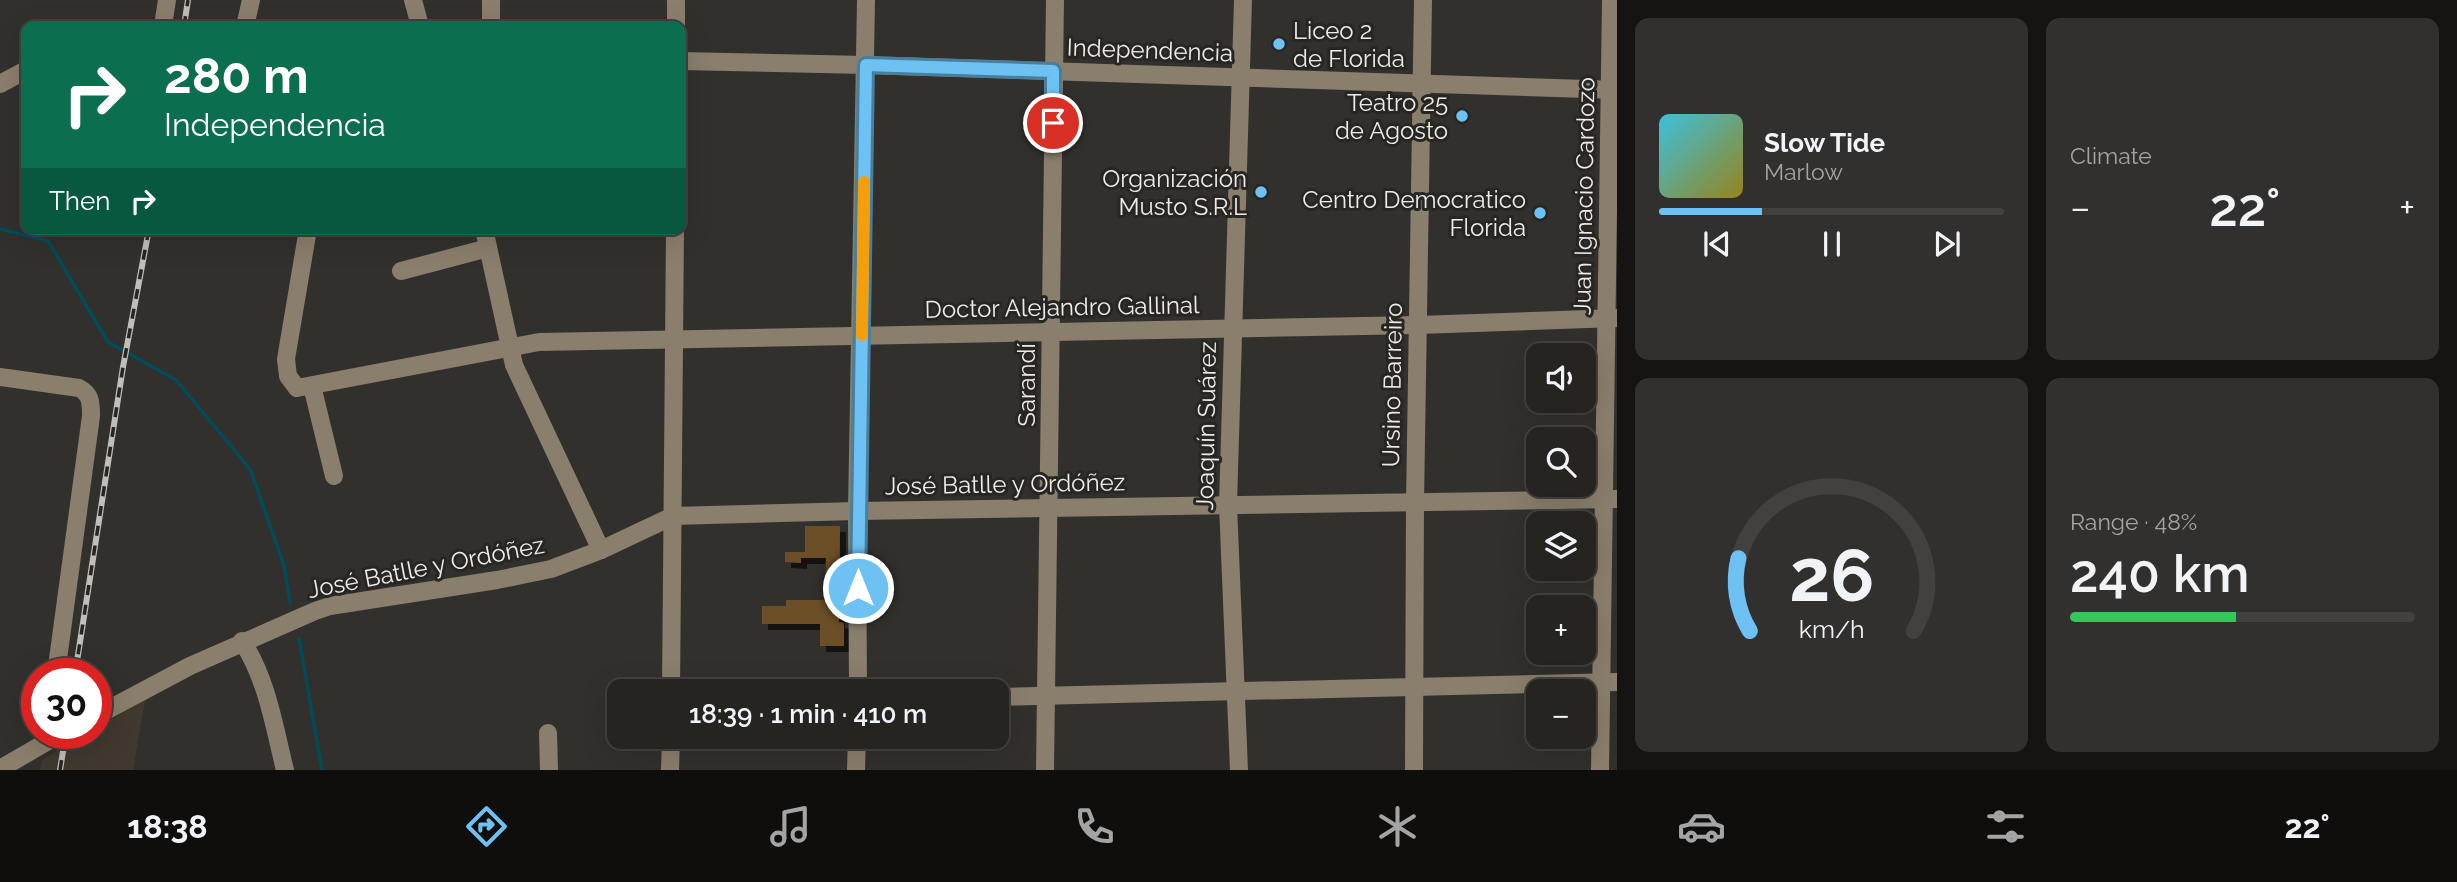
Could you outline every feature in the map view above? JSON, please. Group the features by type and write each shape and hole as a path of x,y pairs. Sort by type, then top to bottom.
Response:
{"street":[{"path":"164,21 167,0"},
{"path":"246,21 251,0"},
{"path":"413,0 419,21"},
{"path":"491,0 491,21"},
{"path":"676,0 676,21"},
{"path":"858,679 857,511 866,0"},
{"name":"Sarandí","path":"1045,770 1055,0"},
{"name":"Joaquín Suárez","path":"1239,770 1228,505 1242,0"},
{"name":"Ursino Barreiro","path":"1414,770 1415,503 1423,0"},
{"name":"Juan Ignacio Cardozo","path":"1600,770 1610,682 1613,90 1611,0"},
{"name":"Independencia","path":"686,61 1613,90"},
{"path":"0,84 21,73"},
{"path":"307,235 286,359 288,376 297,388 312,386 334,476"},
{"path":"401,271 483,235"},
{"path":"485,235 509,348 519,377 601,550"},
{"path":"671,679 675,235"},
{"name":"Doctor Alejandro Gallinal","path":"312,386 539,342 1612,319"},
{"path":"0,377 79,388 88,395 91,416 58,658"},
{"name":"José Batlle y Ordóñez","path":"112,707 243,641 331,606 528,575 570,563 673,516 1611,499"},
{"path":"243,641 255,660 263,683 285,770"},
{"path":"1009,697 1610,682"},
{"path":"548,733 549,770"},
{"path":"0,769 32,749"},
{"path":"670,770 671,749"},
{"path":"856,770 857,749"}],"shaded area":[{"path":"145,700 133,770 40,770 43,759 60,749 112,749 112,719"}],"building":[{"path":"805,526 840,526 839,622 844,623 844,646 820,646 820,624 762,624 762,606 786,606 786,600 825,600 826,558 801,558 801,563 785,562 785,552 805,552"}],"waterway":[{"path":"0,229 21,234"},
{"path":"24,235 48,241 108,342 176,380 250,469 284,565 290,603"},
{"path":"299,639 322,770"}],"railway":[{"path":"185,21 188,0"},
{"path":"78,658 123,367 148,235"},
{"path":"60,770 63,749"}],"slow traffic":[{"path":"862,335 864,182"}],"place":[{"name":"Liceo 2 de Florida","path":"1279,44"},
{"name":"Teatro 25 de Agosto","path":"1462,116"},
{"name":"Organización Musto S.R.L","path":"1261,192"},
{"name":"Centro Democratico Florida","path":"1540,213"}],"route":[{"path":"858,588 857,511 866,65 1053,71 1053,123"}]}
